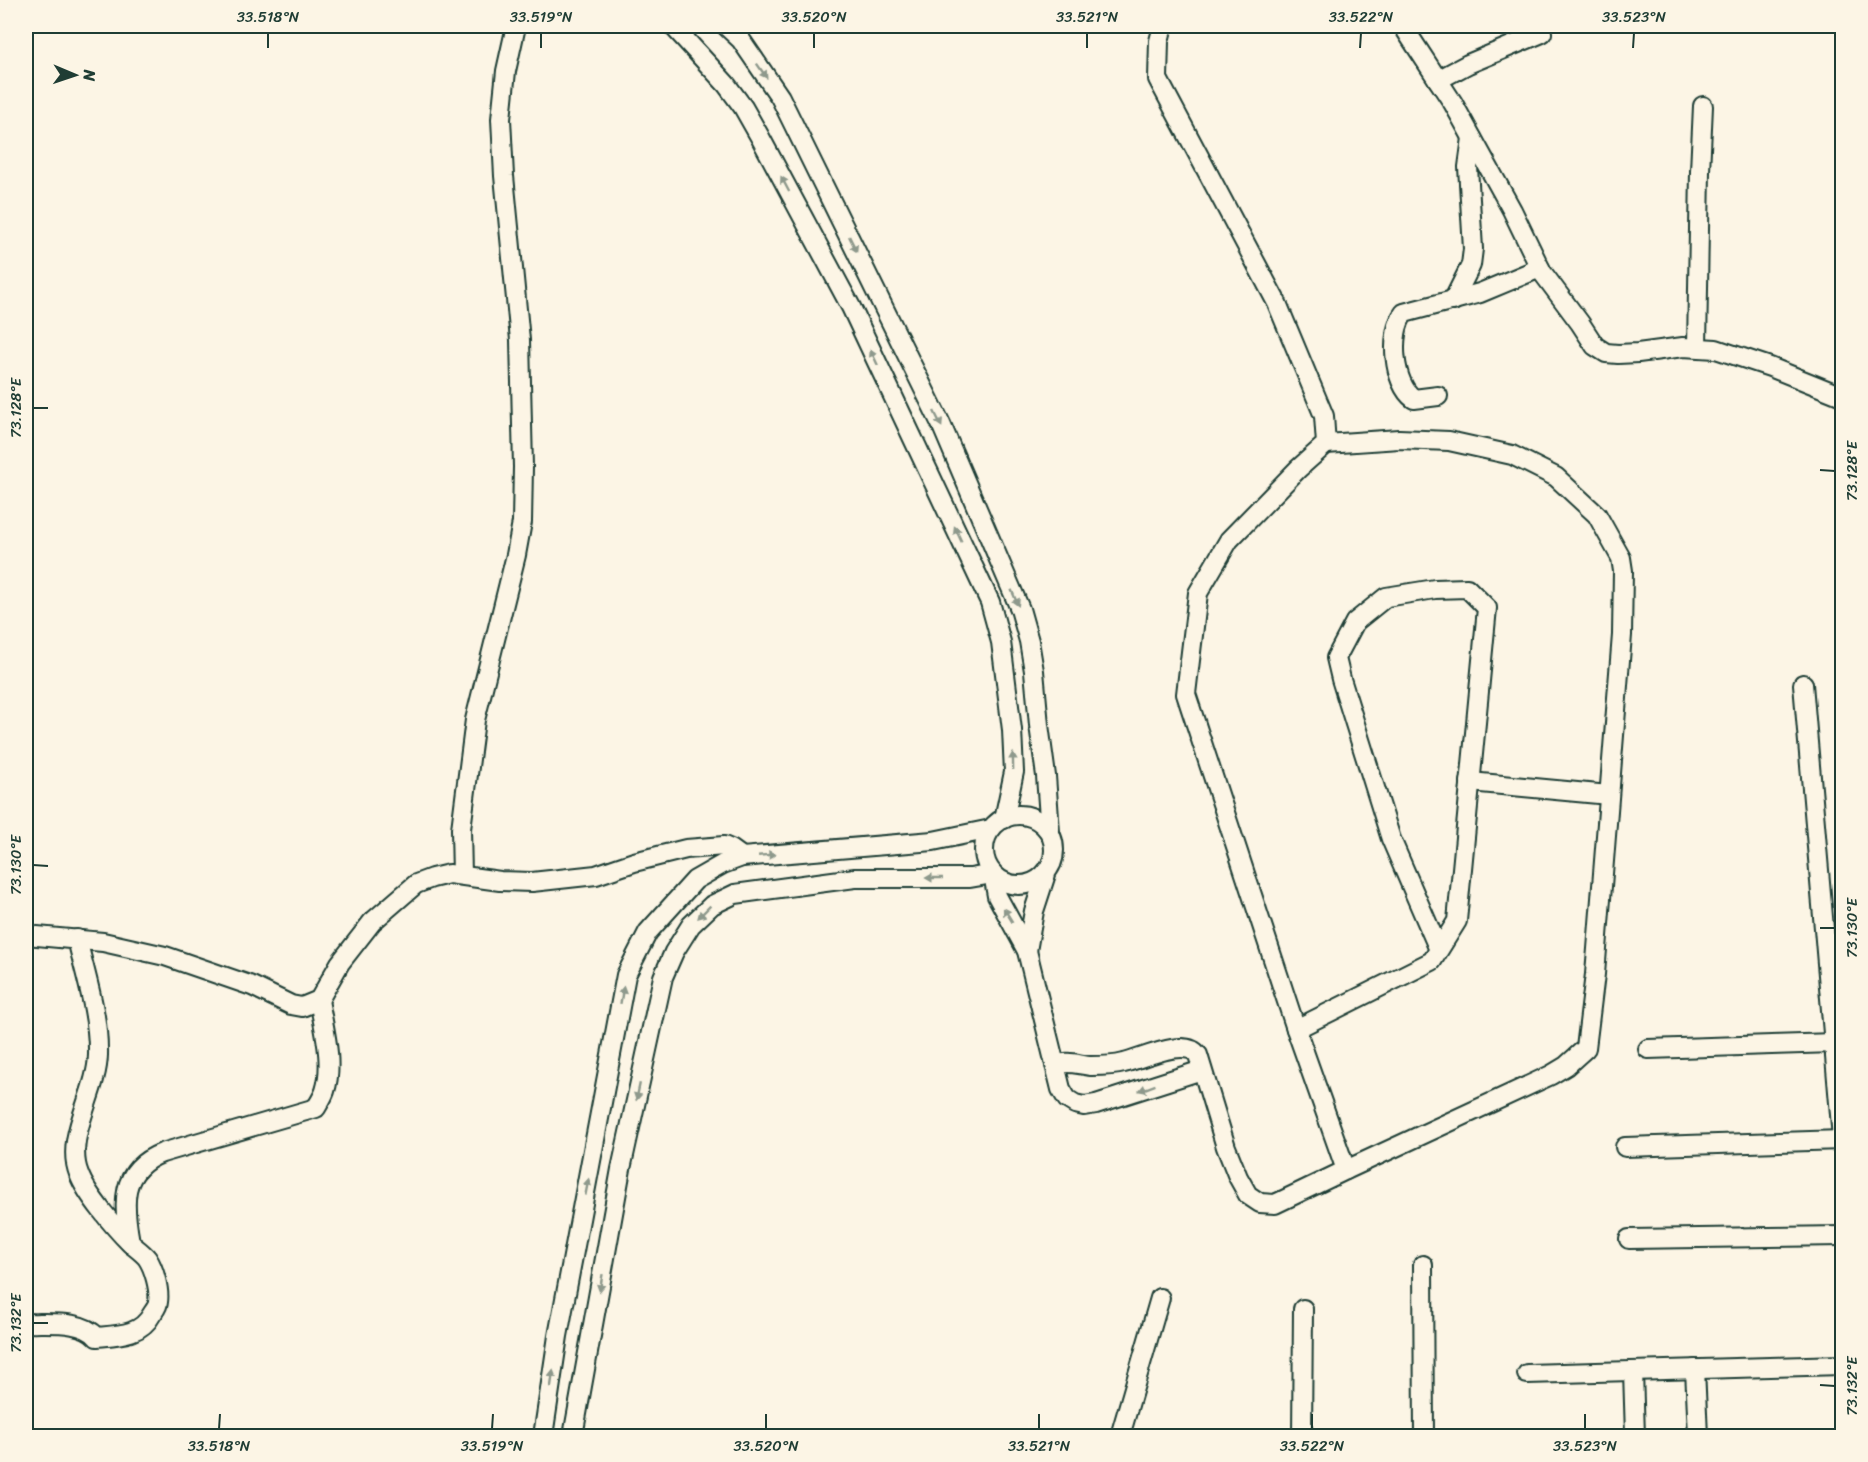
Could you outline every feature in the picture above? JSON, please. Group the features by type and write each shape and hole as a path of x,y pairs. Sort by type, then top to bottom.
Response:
{"street":[{"path":"462,875 461,829 475,720 522,522 520,340 504,176 501,118 506,71 516,26"},
{"path":"673,26 726,84 743,107 760,137 851,307 990,602 1001,642 1012,730 1014,772 998,824 984,847 987,866 994,876 1008,884 1022,886 1035,882 1046,874"},
{"path":"726,26 741,40 780,97 941,424 1020,609 1034,671 1050,832 1055,854 1034,910 1028,951"},
{"path":"1163,26 1159,41 1158,79 1277,303 1324,416 1326,444"},
{"path":"1403,26 1453,103 1512,210 1540,268 1595,346 1606,353 1638,353 1683,347 1716,349 1732,353 1842,396"},
{"path":"1438,80 1468,64 1542,33"},
{"path":"1697,347 1703,106"},
{"path":"1453,301 1471,265 1473,249 1468,167 1472,138"},
{"path":"1438,396 1414,399 1407,394 1395,361 1396,330 1404,313 1480,293 1540,268"},
{"path":"1055,1065 1062,1062 1092,1066 1111,1065 1180,1047 1195,1051 1238,1177 1248,1195 1260,1203 1275,1204 1551,1076 1586,1048 1590,1024 1622,635 1623,571 1621,558 1597,515 1556,477 1512,455 1449,441 1399,439 1326,444 1298,469 1229,540 1198,593 1186,694 1296,1029 1346,1170"},
{"path":"1296,1029 1432,961 1439,950 1457,921 1487,608 1467,588 1435,589 1386,597 1355,622 1336,658 1391,839 1439,950"},
{"path":"1625,1147 1842,1139 1837,1050 1803,684"},
{"path":"1470,782 1609,795"},
{"path":"543,1437 558,1336 626,975 648,932 695,880 723,864 742,857 933,841 998,824 1021,815 1038,820 1050,832"},
{"path":"26,935 103,942 182,960 252,986 291,1005 302,1007 319,1000 340,963 372,922 416,884 432,878 449,874 500,881 532,882 596,875 634,862 686,849 724,846 742,857"},
{"path":"994,876 997,896 1028,951 1061,1089 1067,1099 1084,1106 1096,1104 1203,1070"},
{"path":"573,1437 621,1170 663,976 674,952 691,925 712,904 735,894 855,878 994,876"},
{"path":"26,1323 72,1325 92,1331 97,1337 134,1332 147,1324 158,1302 155,1273 147,1258 130,1242 82,1182 74,1160 74,1146 94,1080 98,1056 95,1016 77,939"},
{"path":"130,1242 126,1223 125,1196 131,1178 146,1159 316,1108 325,1093 328,1076 327,1041 319,1000"},
{"path":"1648,1049 1837,1050"},
{"path":"1629,1239 1842,1236"},
{"path":"1423,1265 1424,1437"},
{"path":"1120,1437 1160,1298"},
{"path":"1302,1437 1303,1310"},
{"path":"1527,1374 1842,1365"},
{"path":"1695,1369 1698,1437"},
{"path":"1633,1371 1635,1437"}]}
